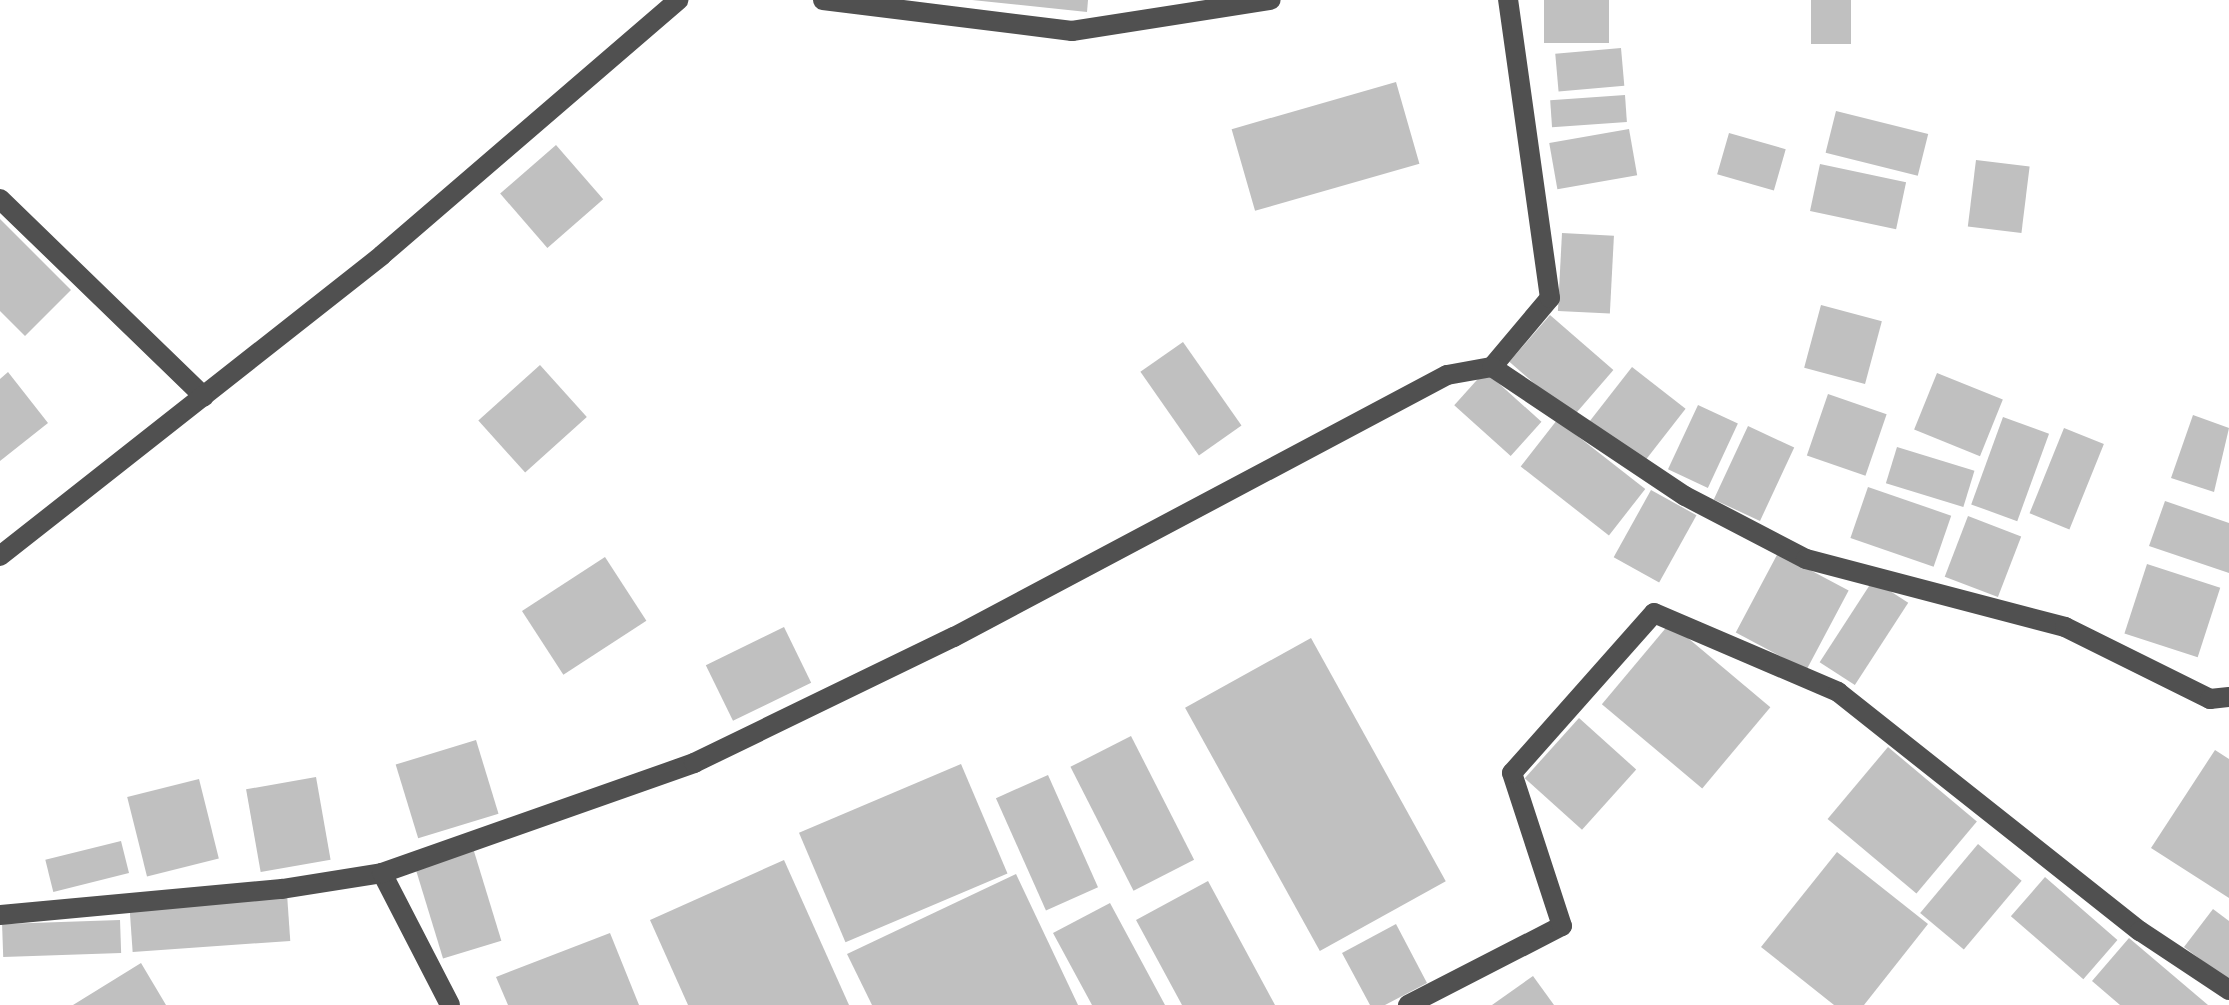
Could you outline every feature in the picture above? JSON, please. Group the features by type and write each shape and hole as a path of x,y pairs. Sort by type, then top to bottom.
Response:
{"street":[{"path":"0,556 382,256 678,0"},
{"path":"823,0 1072,31 1271,0"},
{"path":"0,915 282,889 382,872 694,763 954,637 1447,374 1492,367 1550,298 1508,0"},
{"path":"0,198 204,397"},
{"path":"1492,367 1685,496 1806,558 2065,627 2210,698 2229,697"},
{"path":"1408,1005 1562,926 1512,773 1654,612 1838,692 2140,931 2229,990"},
{"path":"382,872 450,1005"}],"building":[{"path":"972,0 1088,0 1087,12"},
{"path":"1544,0 1609,0 1609,43 1544,43"},
{"path":"1811,0 1851,0 1851,44 1811,44"},
{"path":"1621,48 1624,86 1559,92 1555,54"},
{"path":"1396,82 1419,164 1255,211 1232,129"},
{"path":"1625,95 1627,122 1552,127 1550,100"},
{"path":"1836,111 1928,134 1918,176 1826,153"},
{"path":"1629,129 1637,175 1557,189 1549,143"},
{"path":"1729,133 1786,149 1774,191 1717,174"},
{"path":"556,145 603,199 547,248 500,194"},
{"path":"1976,160 2030,167 2021,233 1968,227"},
{"path":"1820,164 1906,182 1896,229 1810,211"},
{"path":"0,219 71,290 25,336 0,311"},
{"path":"1562,233 1614,236 1610,314 1558,311"},
{"path":"1821,305 1882,321 1865,384 1804,368"},
{"path":"1550,315 1613,370 1573,417 1509,362"},
{"path":"1183,342 1242,426 1199,455 1140,372"},
{"path":"540,365 587,417 525,473 478,421"},
{"path":"1632,367 1686,409 1642,464 1589,422"},
{"path":"1485,371 1541,422 1511,456 1454,405"},
{"path":"8,372 48,423 0,461 0,379"},
{"path":"1937,373 2003,400 1980,456 1914,430"},
{"path":"1828,394 1887,414 1865,476 1807,455"},
{"path":"1698,405 1738,424 1708,488 1668,469"},
{"path":"2193,415 2229,428 2214,492 2171,478"},
{"path":"2003,417 2049,434 2017,521 1971,504"},
{"path":"1557,420 1645,489 1609,535 1521,466"},
{"path":"1748,426 1794,448 1760,521 1714,499"},
{"path":"2064,428 2104,444 2069,529 2030,513"},
{"path":"1897,447 1974,471 1963,507 1886,483"},
{"path":"1868,487 1951,516 1934,567 1850,538"},
{"path":"1651,490 1696,515 1659,583 1614,557"},
{"path":"2165,501 2229,523 2229,573 2149,546"},
{"path":"1968,516 2021,536 1998,597 1945,577"},
{"path":"1778,553 1849,591 1806,670 1736,632"},
{"path":"605,557 646,621 563,675 522,611"},
{"path":"2147,564 2220,588 2198,657 2124,633"},
{"path":"1873,580 1908,603 1855,685 1820,662"},
{"path":"1670,623 1770,707 1702,788 1602,704"},
{"path":"784,627 811,683 733,721 706,665"},
{"path":"1311,638 1446,881 1320,951 1185,708"},
{"path":"1579,718 1636,770 1582,830 1525,778"},
{"path":"1131,736 1194,860 1134,891 1070,767"},
{"path":"476,740 499,814 418,838 396,765"},
{"path":"1888,747 1977,822 1916,894 1828,819"},
{"path":"2215,750 2229,759 2229,898 2151,848"},
{"path":"961,764 1007,874 845,942 799,833"},
{"path":"1048,775 1098,887 1046,911 996,798"},
{"path":"316,777 331,860 261,872 246,789"},
{"path":"199,779 219,859 147,876 127,797"},
{"path":"121,841 129,873 53,892 45,860"},
{"path":"1978,844 2022,881 1964,950 1920,913"},
{"path":"473,848 501,941 443,959 415,866"},
{"path":"1837,852 1928,924 1864,1005 1834,1005 1761,947"},
{"path":"784,860 849,1005 688,1005 650,920"},
{"path":"1016,874 1078,1005 872,1005 847,954"},
{"path":"2045,877 2117,940 2083,979 2011,916"},
{"path":"1208,881 1275,1005 1182,1005 1136,920"},
{"path":"287,894 290,941 133,952 129,905"},
{"path":"1110,903 1165,1005 1092,1005 1053,933"},
{"path":"2213,909 2229,921 2229,981 2184,947"},
{"path":"120,920 121,953 3,957 2,924"},
{"path":"1396,924 1427,983 1385,1005 1370,1005 1342,953"},
{"path":"610,933 639,1005 508,1005 496,977"},
{"path":"2129,938 2208,1005 2120,1005 2092,981"},
{"path":"141,963 166,1005 73,1005"},
{"path":"1533,976 1554,1005 1492,1005"}]}
